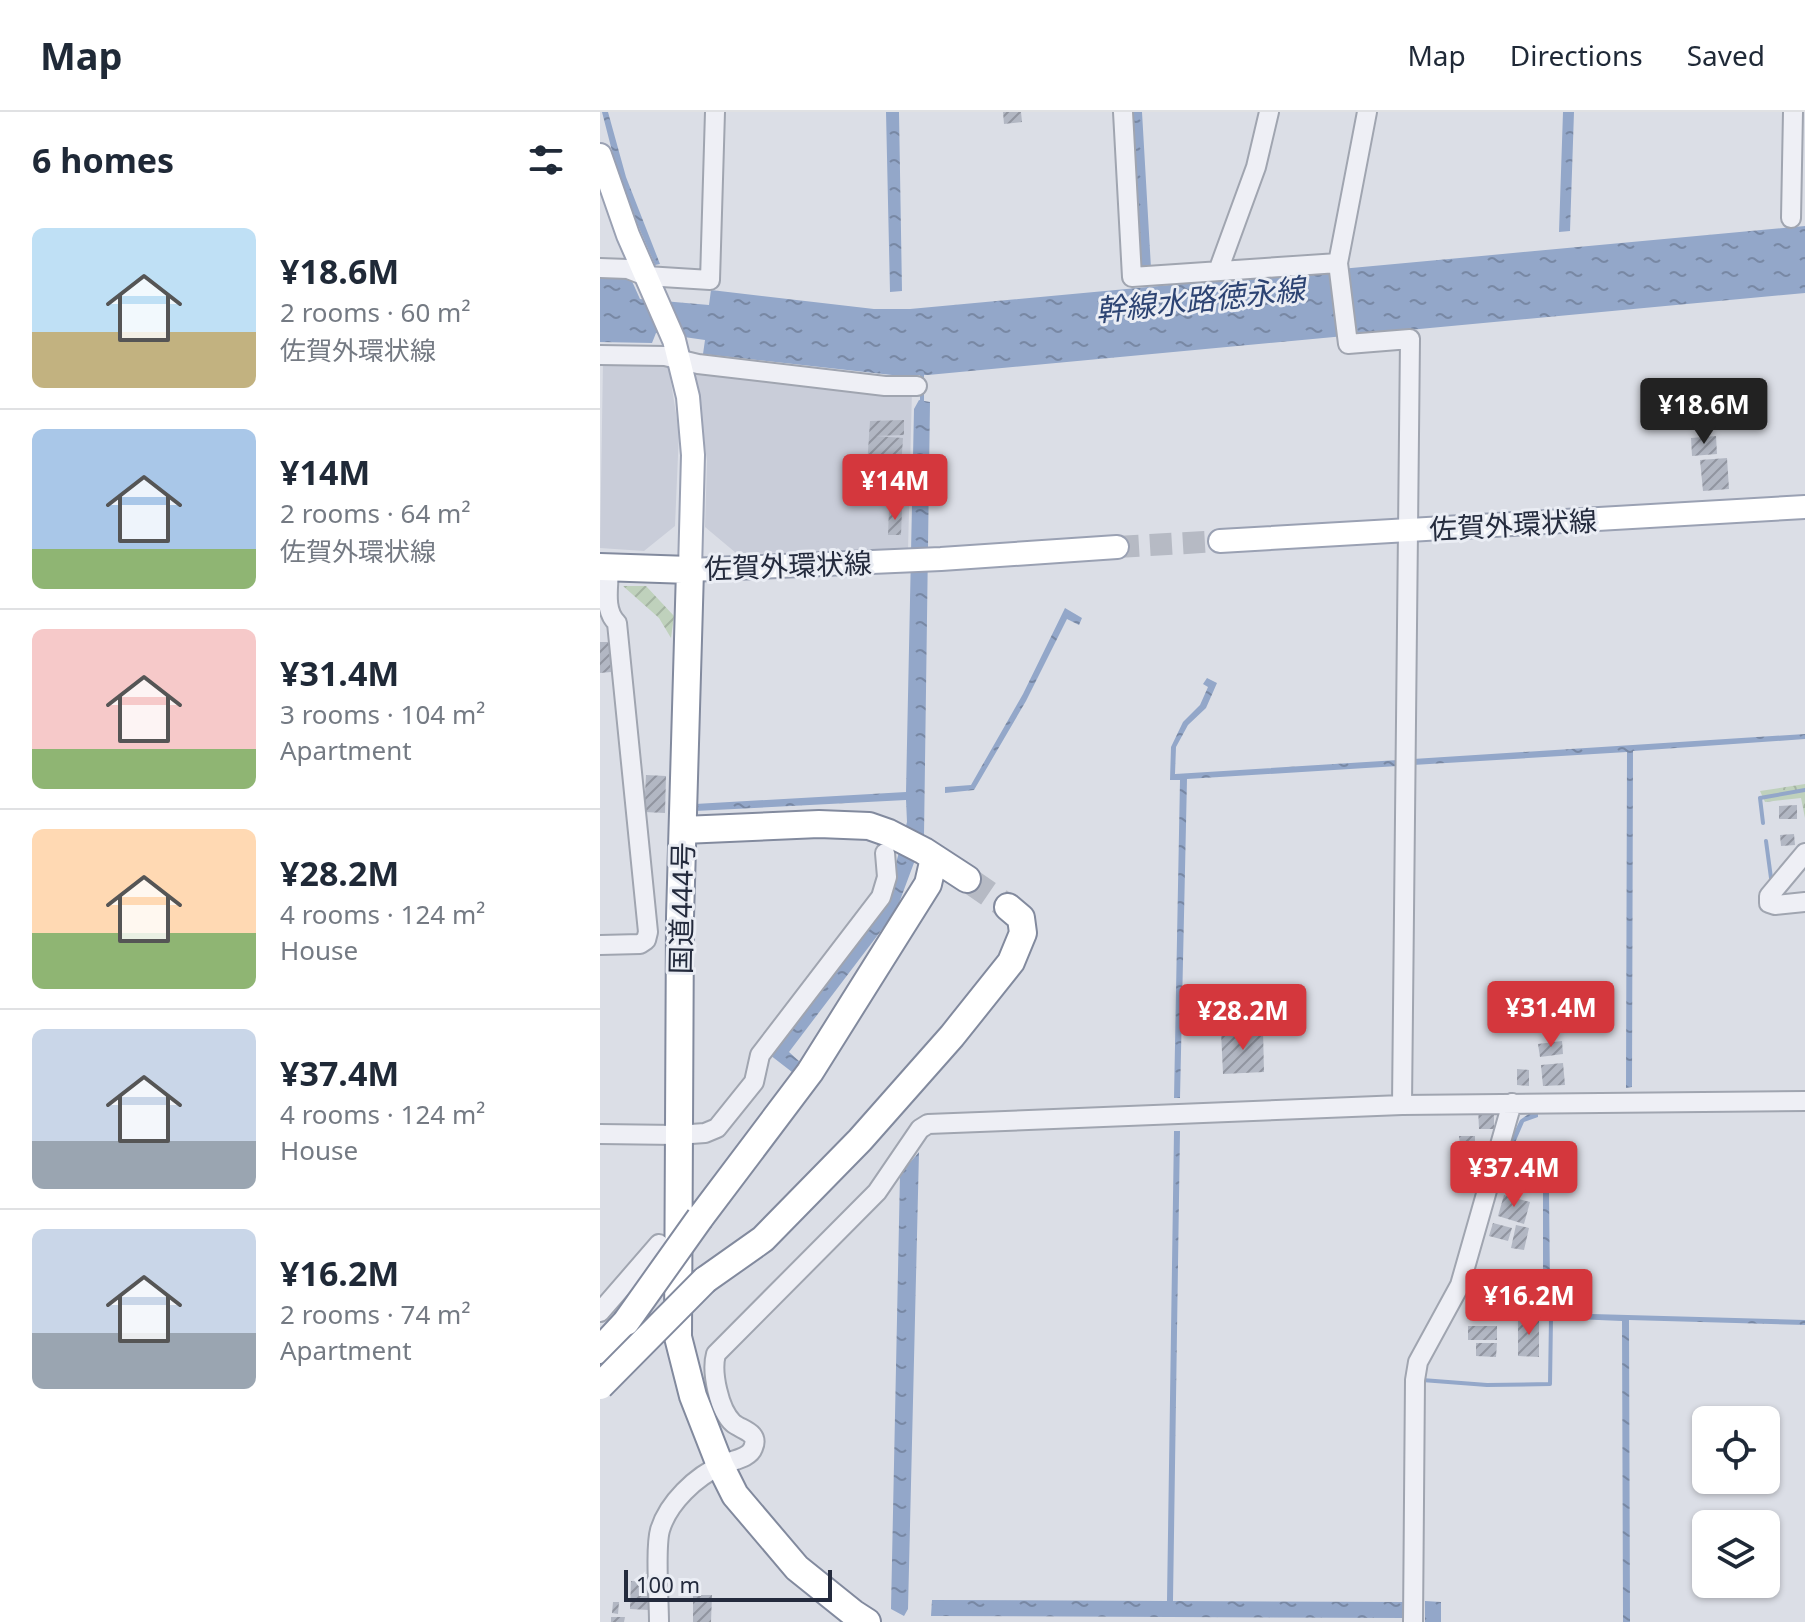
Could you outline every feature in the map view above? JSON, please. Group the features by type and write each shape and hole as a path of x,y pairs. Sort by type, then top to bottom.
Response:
{"highway":[{"path":"604,567 690,570"},
{"name":"国道444号","path":"690,570 677,1135 678,1337 693,1396 735,1495 797,1568 867,1622"},
{"path":"683,830 847,823 869,826 889,833 967,879"},
{"path":"600,1350 626,1322 810,1072 928,884 934,858"},
{"path":"600,1386 705,1280 763,1239 860,1140 952,1036 1011,962 1023,933 1021,918 1008,907"}],"main road":[{"name":"佐賀外環状線","path":"600,155 628,235 677,350 688,397 693,455 690,570 941,559 1117,547"},
{"name":"佐賀外環状線","path":"1220,541 1805,507"}],"street":[{"path":"600,268 628,269 650,285 710,280 715,112"},
{"path":"1123,112 1132,277 1338,263"},
{"path":"1218,271 1256,167 1269,112"},
{"path":"1367,112 1338,263 1348,344 1410,339 1402,1105"},
{"path":"1791,218 1793,112"},
{"path":"600,355 677,350 698,364 885,386 917,386"},
{"path":"600,945 640,944 646,940 648,932 617,623 610,616 604,567"},
{"path":"600,1134 677,1135 705,1133 717,1128 754,1082 760,1055 881,897 887,877 885,853"},
{"path":"1805,853 1769,896 1769,903 1805,902"},
{"path":"659,1622 660,1532 670,1510 693,1483 720,1465 747,1456 754,1448 754,1438 749,1431 733,1423 719,1397 713,1364 716,1354 877,1192 920,1129 928,1124 1402,1105 1805,1101"},
{"path":"1413,1622 1415,1380 1418,1362 1460,1285 1512,1103"},
{"path":"600,1312 659,1244"}],"shaded area":[{"path":"603,362 668,364 679,432 675,526 644,551 600,548"},
{"path":"695,370 912,390 908,551 736,553 705,527 707,461"}],"green space":[{"path":"623,586 646,586 674,616 671,638 659,618"},
{"path":"1805,784 1805,818 1801,798 1765,802 1760,791"}],"water":[{"path":"602,112 608,112 626,177 660,264 655,265 621,186"},
{"path":"886,112 899,112 902,291 890,292"},
{"path":"1130,112 1142,112 1151,268 1139,268"},
{"path":"1563,112 1574,112 1570,231 1559,232"},
{"name":"幹線水路徳永線","path":"1805,226 1805,293 928,375 892,375 703,354 705,340 656,333 652,343 600,342 600,278 631,279 640,299 709,305 711,290 874,309 910,309"},
{"path":"919,400 930,402 924,836 896,911 789,1052 800,1062 792,1072 770,1055 895,867 907,822 906,800 695,811 695,804 906,792 914,409"},
{"path":"1065,608 1082,618 1079,625 1067,619 1026,701 974,790 945,793 945,787 971,785 1023,694"},
{"path":"1207,678 1217,683 1206,708 1188,725 1176,747 1175,774 1398,760 1398,766 1187,779 1180,1098 1174,1098 1180,780 1170,780 1171,747 1183,722 1200,705 1208,687 1203,684"},
{"path":"1805,734 1805,739 1633,751 1632,1087 1626,1088 1627,752 1413,765 1413,759"},
{"path":"1530,1113 1538,1113 1538,1117 1524,1122 1511,1152 1549,1191 1550,1288 1556,1313 1805,1320 1805,1325 1629,1320 1630,1622 1623,1622 1622,1321 1551,1318 1543,1286 1543,1190 1505,1151 1520,1120"},
{"path":"1174,1131 1180,1131 1173,1601 1404,1602 1404,1618 931,1616 932,1600 1167,1601"},
{"path":"919,1152 908,1609 904,1616 891,1609 900,1174"},
{"path":"1425,1601 1441,1602 1441,1622 1425,1622"}],"building":[{"path":"1003,112 1021,112 1022,122 1004,124"},
{"path":"904,420 904,435 876,436 903,438 900,483 866,481 870,421"},
{"path":"1716,436 1717,454 1692,456 1691,438"},
{"path":"1727,458 1729,489 1703,491 1700,460"},
{"path":"889,509 902,510 901,535 888,535"},
{"path":"600,642 609,642 611,672 600,673"},
{"path":"646,775 666,776 665,813 644,812"},
{"path":"1797,805 1797,819 1779,819 1779,806"},
{"path":"1794,834 1795,845 1781,846 1780,835"},
{"path":"1263,1030 1264,1072 1223,1074 1221,1031"},
{"path":"1562,1041 1563,1054 1540,1057 1538,1044"},
{"path":"1563,1063 1565,1085 1543,1086 1541,1065"},
{"path":"1517,1069 1529,1070 1529,1086 1517,1085"},
{"path":"1478,1108 1494,1108 1494,1129 1479,1129"},
{"path":"1459,1136 1475,1136 1475,1145 1460,1145"},
{"path":"1504,1173 1522,1178 1519,1191 1501,1187"},
{"path":"1504,1195 1530,1202 1524,1224 1498,1216"},
{"path":"1493,1223 1512,1228 1508,1241 1489,1236"},
{"path":"1516,1225 1529,1228 1524,1250 1511,1248"},
{"path":"1490,1280 1501,1280 1500,1296 1489,1296"},
{"path":"1516,1280 1537,1281 1535,1309 1515,1308"},
{"path":"1475,1281 1486,1281 1485,1297 1474,1296"},
{"path":"1518,1318 1539,1318 1539,1357 1518,1356"},
{"path":"1468,1326 1497,1326 1497,1340 1468,1340"},
{"path":"1476,1343 1497,1343 1496,1357 1476,1356"},
{"path":"631,1581 649,1582 649,1610 630,1609"},
{"path":"693,1595 712,1595 711,1622 693,1622"},
{"path":"613,1602 619,1602 618,1614 612,1613"},
{"path":"611,1617 625,1617 624,1622 611,1622"}],"waterway":[{"path":"922,373 922,404"},
{"path":"1763,823 1760,798 1805,790"},
{"path":"1766,841 1771,878"},
{"path":"1422,1380 1487,1385 1550,1384 1551,1318"}],"tunnel":[{"path":"1117,547 1220,541"},
{"path":"967,879 1008,907"}]}
